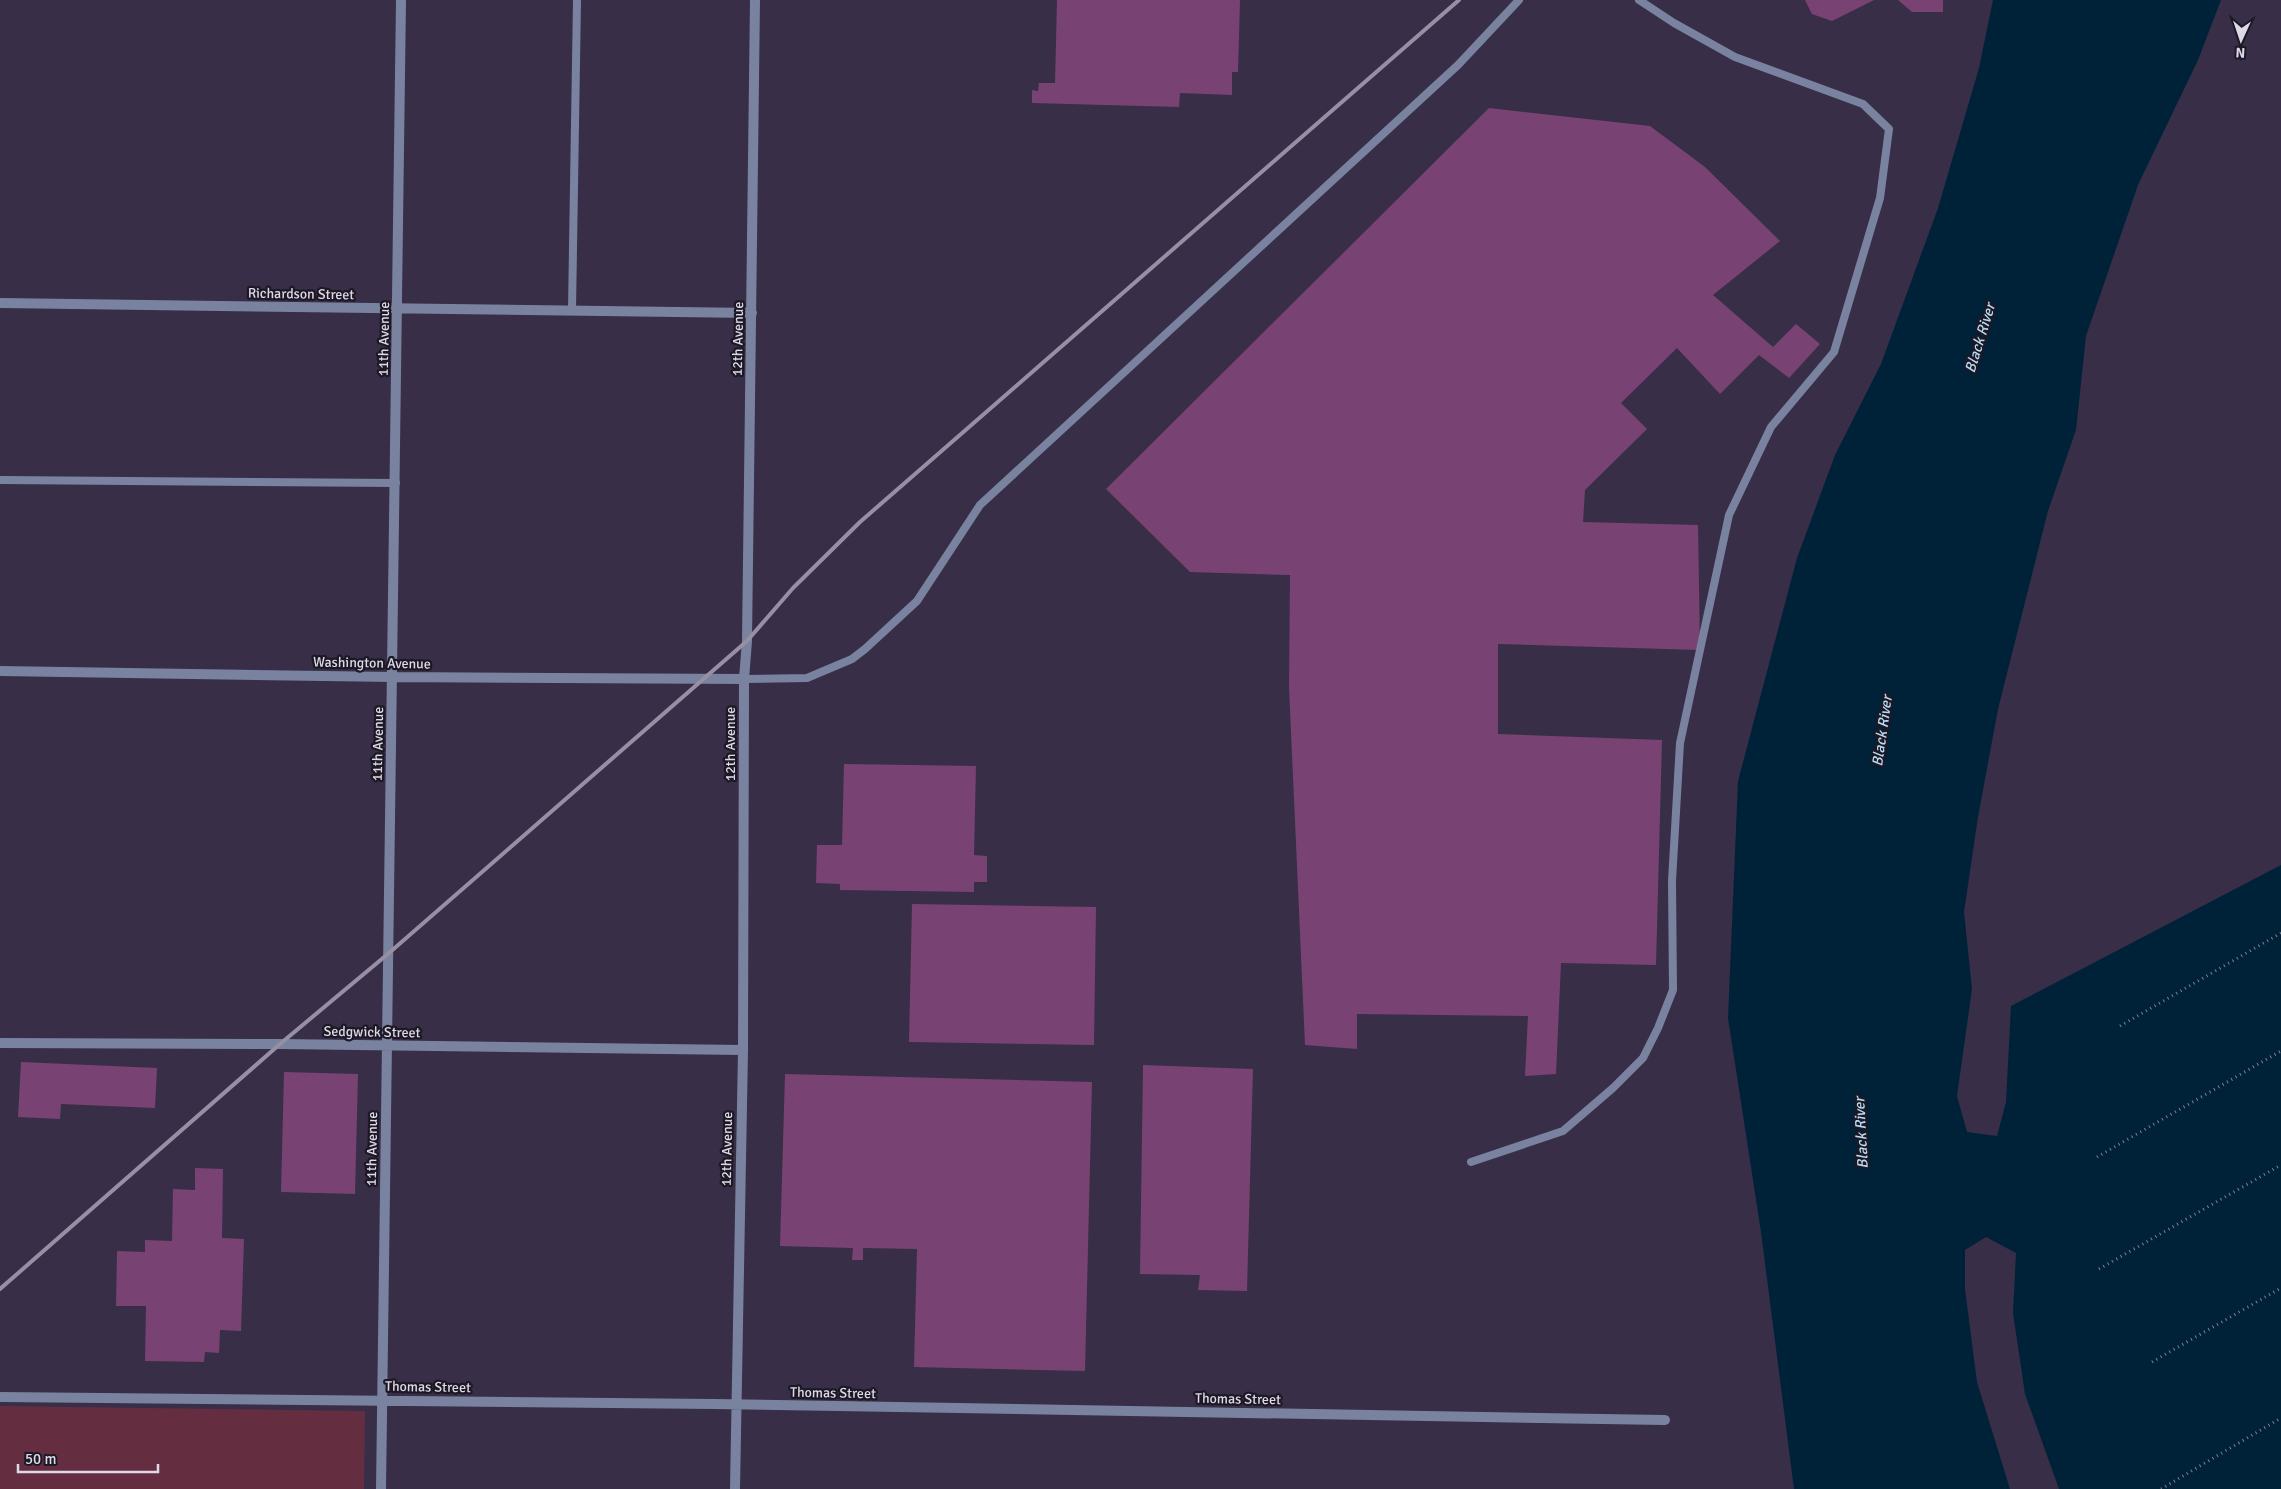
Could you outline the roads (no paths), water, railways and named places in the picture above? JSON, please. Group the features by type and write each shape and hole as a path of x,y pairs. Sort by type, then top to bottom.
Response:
{"street":[{"name":"11th Avenue","path":"381,1489 401,0"},
{"name":"12th Avenue","path":"735,1489 743,1050 744,679 748,641 755,0"},
{"name":"Richardson Street","path":"0,303 752,313"},
{"name":"Washington Avenue","path":"0,671 393,677 744,679"},
{"name":"Sedgwick Street","path":"0,1043 280,1044 743,1050"},
{"name":"Thomas Street","path":"0,1397 382,1400 1665,1420"}],"lane":[{"path":"572,310 577,0"},
{"path":"744,679 807,678 852,659 883,633 917,601 980,505 1458,65 1519,0"},
{"path":"1471,1162 1563,1131 1613,1088 1642,1058 1658,1028 1673,990 1672,881 1680,743 1729,515 1771,427 1834,352 1880,198 1889,129 1863,104 1736,57 1674,23 1639,0"},
{"path":"0,480 396,483"}],"water":[{"name":"Black River","path":"1993,0 2221,0 2198,60 2138,185 2086,336 2076,430 2048,511 1998,709 1978,817 1964,912 1972,989 1957,1096 1967,1132 1997,1136 2006,1102 2011,1006 2281,865 2281,1489 2059,1489 2025,1394 2013,1313 2016,1253 1986,1237 1965,1250 1965,1289 1977,1382 2010,1489 1794,1489 1761,1232 1728,1018 1738,781 1797,558 1835,455 1881,364 1938,208 1979,68"}],"railway":[{"path":"0,1289 280,1044 389,953 747,641 793,588 860,522 1459,0"}]}
